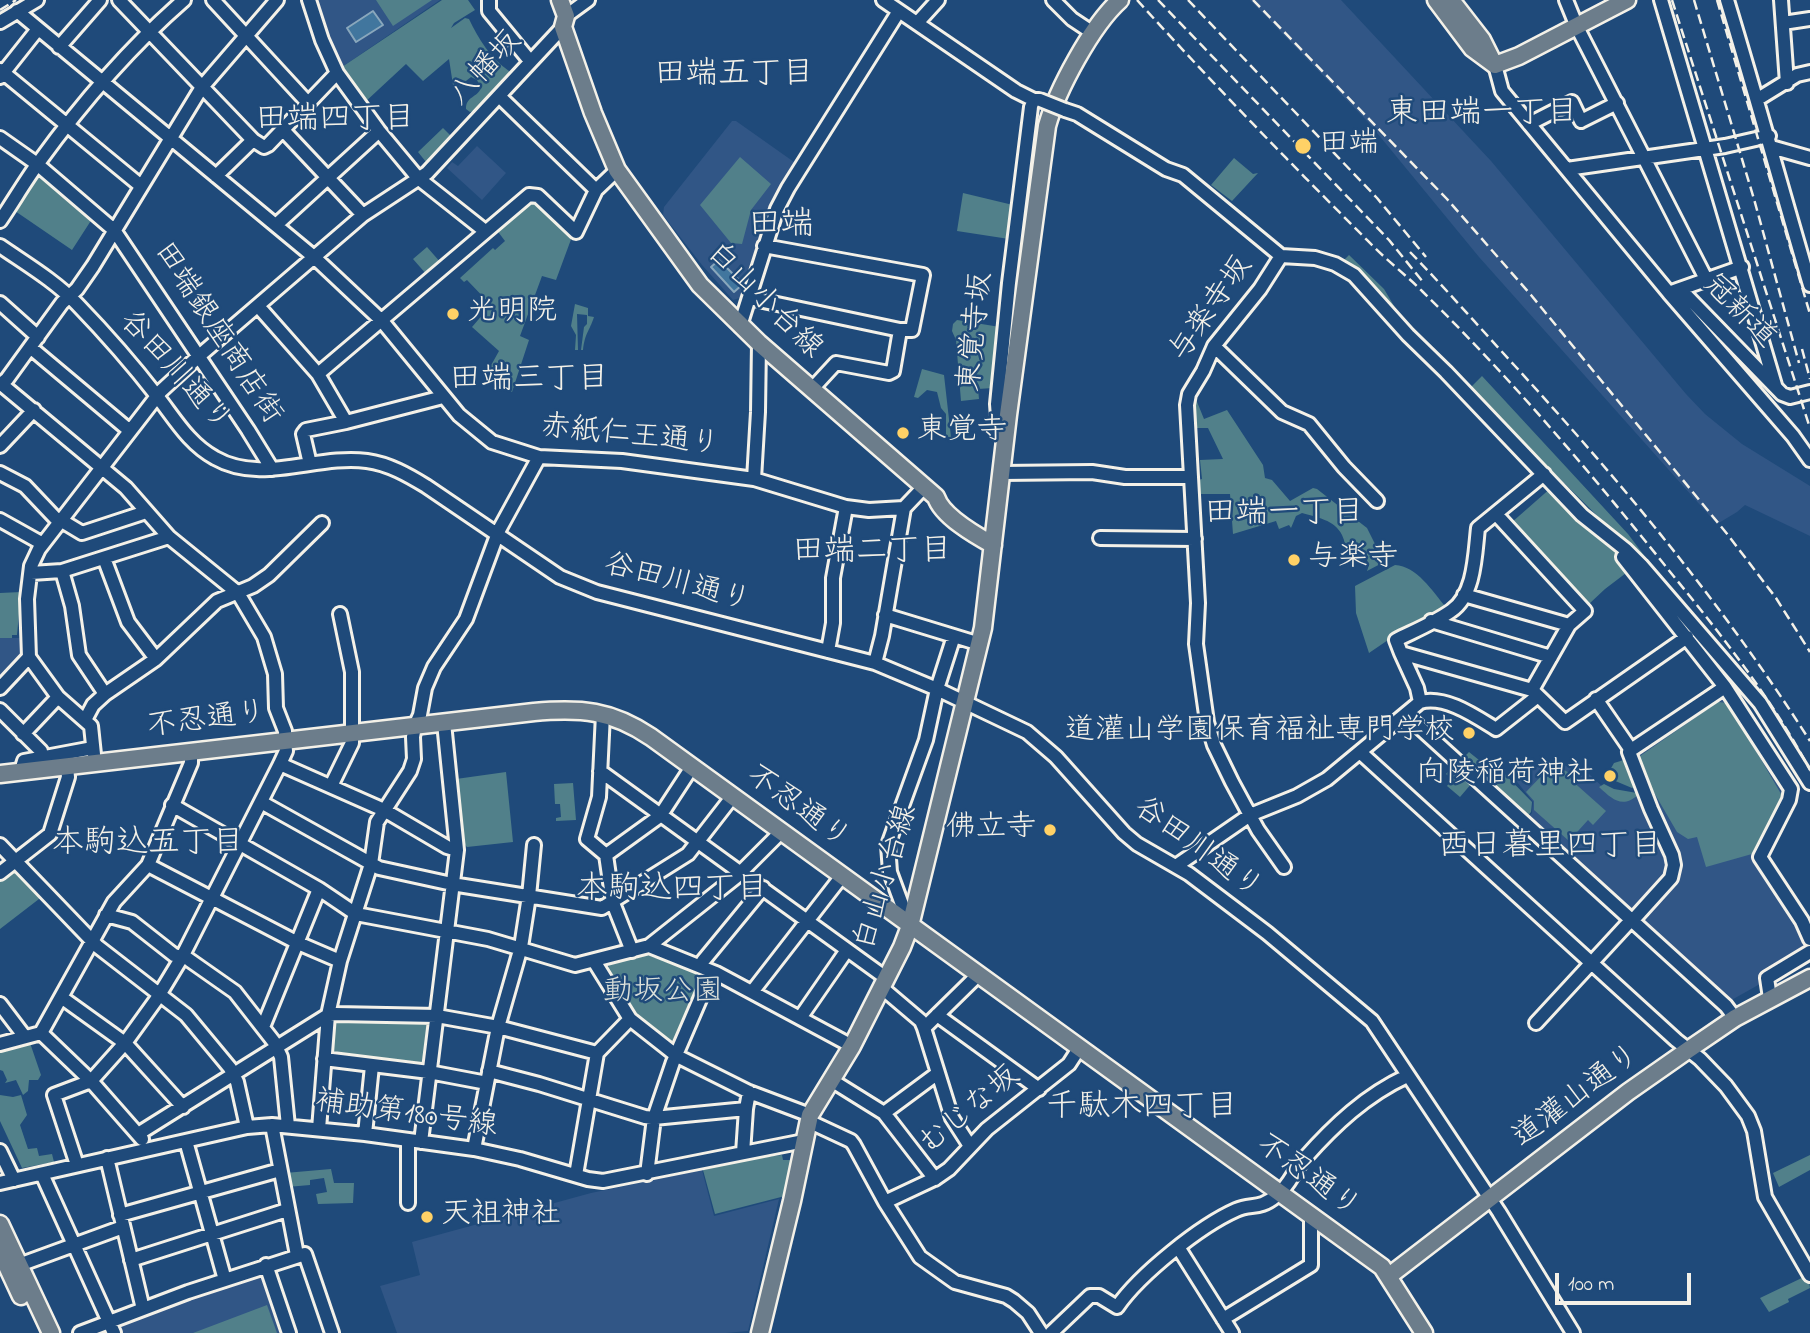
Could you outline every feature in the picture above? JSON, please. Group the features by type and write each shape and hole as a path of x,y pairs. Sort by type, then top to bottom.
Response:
{"main road":[{"name":"白山小台線","path":"560,0 564,22 593,113 617,170 693,275 740,326 930,492 938,505 963,527 993,545"},
{"name":"白山小台線","path":"760,1333 809,1118 852,1046 910,926 980,644 1001,473 1002,422 1047,126 1051,110 1093,33 1120,0"},
{"path":"1436,0 1472,48 1495,65"},
{"path":"1451,0 1482,40 1495,65"},
{"path":"1495,65 1519,56 1628,0"},
{"name":"不忍通り","path":"0,774 67,767 94,756 191,752 548,711 579,709 603,714 637,727 1382,1267 1424,1333"},
{"name":"道灌山通り","path":"1389,1276 1618,1100 1688,1050 1735,1018 1810,978"},
{"path":"0,1224 51,1333"},
{"path":"0,1251 39,1333"}],"street":[{"path":"0,22 37,0"},
{"path":"59,47 100,0"},
{"path":"119,0 253,140 264,147 337,73"},
{"path":"0,221 37,164 103,82 184,0"},
{"path":"213,0 308,103"},
{"path":"77,1165 54,1095 91,1081 125,1043 159,995 182,957 280,764 286,751 285,731 276,708 275,674 264,637 238,593 169,537 126,488 0,384 7,379 93,266 202,87 277,0"},
{"path":"309,0 322,40 337,73 379,131 418,178 485,231"},
{"path":"489,0 489,11 530,61"},
{"name":"八幡坂","path":"29,657 27,600 35,558 157,396 198,356 363,215 427,173 564,22 589,0"},
{"path":"883,0 1016,91 1077,114 1166,169 1184,175 1281,257 1315,258 1335,264 1354,275 1408,335 1582,515 1641,565 1760,703 1810,783"},
{"path":"918,22 938,0"},
{"path":"1054,0 1072,19 1093,33"},
{"path":"1566,0 1577,27 1706,279"},
{"path":"1661,0 1776,388"},
{"path":"1727,0 1810,285"},
{"path":"1781,0 1787,83"},
{"name":"赤紙仁王通り","path":"17,11 314,257 382,321 459,415 492,442 539,457 622,461 754,479 846,508 904,508"},
{"path":"740,326 777,209 899,11"},
{"path":"1783,23 1810,19"},
{"path":"38,29 1,73 141,186"},
{"path":"1495,65 1502,91 1793,436 1810,460"},
{"path":"1758,99 1797,75 1810,72"},
{"path":"499,96 596,190"},
{"name":"東覚寺坂","path":"1002,422 997,404 1013,253 1030,114 1037,100"},
{"path":"1529,124 1572,102 1581,121 1617,103"},
{"path":"283,130 363,215"},
{"path":"276,225 379,131"},
{"name":"田端銀座商店街","path":"0,138 37,164 114,229 272,469"},
{"path":"216,176 253,140"},
{"path":"1567,169 1770,141 1810,158"},
{"path":"317,374 529,195 538,195 576,232 596,190 617,170"},
{"name":"谷田川通り","path":"0,246 69,296 157,396 190,440 214,458 242,468 272,469 352,460 385,466 426,486 560,577 588,589 874,663 1009,722 1035,738 1137,844 1176,866 1266,933 1372,1021 1490,1200 1573,1333"},
{"path":"749,298 900,330 912,330 923,275 764,246"},
{"name":"与楽寺坂","path":"1281,257 1260,289 1214,346 1187,399 1189,477 1198,603 1196,644 1205,710 1214,746 1250,815 1284,867"},
{"path":"1671,290 1742,267"},
{"name":"冠新道","path":"1671,290 1776,388 1790,397 1810,392"},
{"path":"0,303 34,342 130,431"},
{"path":"258,306 317,374 346,422"},
{"path":"812,388 836,363 890,373 893,371 900,330"},
{"path":"754,479 759,343"},
{"path":"1214,346 1282,412 1308,424 1377,501"},
{"path":"310,464 303,434 306,430 443,397"},
{"path":"0,446 34,411"},
{"path":"318,1129 328,1015 340,961 371,864 377,822 410,771 414,759 415,726 425,688 434,667 466,619 497,534 539,457"},
{"path":"1001,473 1093,472 1125,477 1189,477"},
{"path":"0,473 25,486 61,522 82,533 146,512"},
{"path":"1420,702 1417,688 1396,640 1453,610 1471,579 1478,528 1544,474"},
{"path":"874,663 878,657 904,508 930,492"},
{"path":"828,651 833,623 833,578 846,508"},
{"path":"1176,866 1250,815 1327,779 1420,702 1429,700 1466,711 1496,729 1535,693 1569,625 1585,611 1496,514"},
{"path":"0,520 43,544"},
{"path":"85,720 93,705 105,694 156,659 217,601 238,593 269,575 322,523"},
{"path":"1601,530 1725,687 1791,789 1789,800 1760,857 1802,921 1810,939"},
{"path":"31,573 62,571 169,537"},
{"path":"1100,538 1195,539"},
{"path":"104,558 128,622 156,659"},
{"path":"62,571 72,606 79,655 105,694"},
{"path":"1464,595 1569,625"},
{"path":"331,786 352,747 353,733 352,672 340,614"},
{"path":"885,615 980,644"},
{"path":"1432,621 1551,657"},
{"path":"910,926 890,872 888,845 926,740 937,689 954,636"},
{"path":"1401,653 1535,693 1565,722 1687,637"},
{"path":"0,688 29,657 58,697 91,726 94,756 24,761 20,771"},
{"path":"1631,750 1725,687"},
{"path":"23,734 58,697"},
{"path":"1536,1023 1671,878 1674,865 1629,752 1631,750 1596,699"},
{"path":"0,710 41,751 42,758"},
{"path":"603,714 599,797 587,839 606,855 613,903 632,951"},
{"path":"1406,715 1726,1006 1735,1018"},
{"path":"408,1203 414,1141 429,1072 437,1016 457,850 444,723"},
{"path":"0,1044 41,1032 114,902 148,865 191,763 191,752"},
{"path":"1361,753 1726,1086 1748,1116 1754,1131 1765,1197 1810,1275"},
{"path":"280,764 384,810 447,847 457,850"},
{"path":"0,873 50,834 68,777 67,767"},
{"path":"606,855 660,816 692,767"},
{"path":"600,771 847,950 884,983 921,1021 952,1118 970,1146"},
{"path":"261,802 371,864 452,884 602,908 688,854 733,796"},
{"path":"172,806 320,890 356,914 488,939 575,965 649,946 741,872 781,832"},
{"path":"0,845 92,941 186,1015 234,1076 247,1127"},
{"path":"474,1149 498,1027 521,947 534,845"},
{"path":"148,865 299,943 340,961"},
{"path":"752,992 842,876"},
{"path":"702,967 703,961 763,888"},
{"path":"263,1027 320,890"},
{"path":"106,915 132,922 174,955 182,957 235,992 263,1027 281,1057 288,1126"},
{"path":"649,946 716,973 852,1046"},
{"path":"800,1018 847,950"},
{"path":"1770,998 1767,978 1810,953"},
{"path":"594,961 630,1019 677,1056 809,1118 851,1141 920,1257 955,1282 1014,1300 1028,1313 1041,1333"},
{"path":"647,1174 654,1118 704,990 716,973"},
{"path":"924,1028 978,975"},
{"path":"61,997 125,1043 183,1107"},
{"path":"0,1004 25,1037"},
{"path":"138,1134 328,1015 437,1016 498,1027 597,1053"},
{"path":"937,1015 1040,1089"},
{"path":"576,1175 597,1053 630,1019"},
{"path":"41,1032 91,1081 138,1134 144,1150"},
{"name":"むじな坂","path":"885,1202 935,1179 948,1169 987,1129 1069,1064 1080,1047"},
{"path":"324,1059 488,1077 588,1099 654,1118 746,1109"},
{"path":"365,1134 372,1066"},
{"path":"884,1114 938,1073"},
{"path":"1051,1333 1090,1296 1099,1296 1117,1307 1178,1247 1238,1209 1258,1207 1280,1192 1293,1178 1303,1160 1345,1116 1376,1091 1407,1076"},
{"path":"831,1080 884,1114 935,1179"},
{"path":"743,1153 749,1092"},
{"path":"272,1125 297,1255"},
{"name":"補助第180号線","path":"0,1183 247,1127 272,1125 474,1149 603,1181 804,1141"},
{"path":"186,1141 225,1280"},
{"path":"0,1151 13,1180"},
{"path":"107,1158 142,1309"},
{"path":"19,1265 74,1244 121,1221 200,1193 280,1170"},
{"path":"42,1174 111,1327"},
{"path":"131,1261 287,1210"},
{"path":"1223,1319 1311,1265 1311,1215"},
{"path":"1178,1247 1232,1333"},
{"path":"80,1333 111,1327 142,1309 304,1254 332,1333"},
{"path":"266,1265 289,1333"}],"shaded area":[{"path":"314,0 440,0 339,69"},
{"path":"1250,0 1341,0 1491,161 1705,414 1742,444 1810,486 1810,536 1745,505 1717,524 1479,257 1368,122"},
{"path":"373,11 383,25 356,42 347,28"},
{"path":"732,121 736,121 794,162 796,169 772,206 743,297 733,300 663,215 664,207"},
{"path":"477,146 506,173 482,200 447,168 452,162 458,166"},
{"path":"719,260 743,284 734,292 711,267"},
{"path":"0,638 20,638 20,660 0,684"},
{"path":"1719,698 1729,700 1788,790 1757,857 1804,929 1810,948 1763,976 1760,984 1728,1002 1638,919 1678,862 1671,839 1634,758"},
{"path":"1522,763 1528,769 1558,763 1589,774 1609,793 1638,793 1668,861 1668,869 1630,913 1526,819 1532,813 1533,802 1510,773"},
{"path":"702,1170 714,1216 779,1199 748,1331 397,1333 380,1286 420,1275 412,1242 591,1193"},
{"path":"264,1269 286,1333 118,1333 114,1323"}],"green space":[{"path":"376,0 432,0 393,26"},
{"path":"442,0 468,0 475,10 454,23 451,28 465,18 469,19 486,48 509,71 509,75 475,111 470,112 466,105 481,88 477,80 471,77 457,88 453,85 449,59 423,81 406,64 364,103 339,69"},
{"path":"443,128 451,136 426,162 418,152"},
{"path":"740,157 771,184 751,210 742,244 731,243 700,205"},
{"path":"1234,158 1253,174 1258,173 1232,201 1211,185"},
{"path":"42,173 92,219 72,250 15,211 14,205 35,174"},
{"path":"963,193 1013,205 1009,239 957,231"},
{"path":"538,199 573,234 556,280 542,276 520,336 529,340 512,392 484,378 499,351 472,327 491,305 467,280 464,282 460,278 493,248 495,250 505,241 496,229 530,200"},
{"path":"427,247 441,263 427,275 413,259"},
{"path":"1349,255 1384,289 1399,318 1356,271 1343,261"},
{"path":"575,304 588,308 588,316 594,317 583,350 587,315 577,314 578,350 575,350 576,335 571,326"},
{"path":"957,320 1000,327 993,388 978,389 979,399 961,401 956,340 952,331"},
{"path":"922,369 944,375 951,437 946,437 946,414 941,408 937,392 927,390 918,398 914,397"},
{"path":"1482,376 1628,534 1646,558 1643,561 1469,389"},
{"path":"1193,392 1204,419 1227,410 1263,465 1265,478 1272,480 1290,501 1313,488 1317,489 1367,528 1384,562 1367,571 1369,565 1365,555 1356,551 1348,552 1342,535 1335,526 1302,513 1296,516 1291,528 1289,525 1279,529 1276,521 1233,534 1230,494 1196,494 1195,481 1202,479 1200,460 1223,459 1208,428 1190,428"},
{"path":"1552,487 1578,518 1610,544 1630,570 1589,604 1511,523"},
{"path":"1395,565 1403,566 1417,575 1446,607 1410,625 1369,653 1356,613 1355,586"},
{"path":"21,592 17,635 0,638 0,593"},
{"path":"1718,702 1728,703 1784,799 1759,852 1706,867 1697,837 1688,839 1677,832 1638,765 1640,756"},
{"path":"1469,752 1484,764 1490,759 1532,802 1531,812 1525,819 1463,758"},
{"path":"1627,759 1638,787 1632,788 1613,780 1610,770 1614,763"},
{"path":"1557,766 1573,775 1570,779 1606,811 1593,825 1588,820 1569,841 1534,810 1534,801 1526,792 1548,769"},
{"path":"1452,767 1472,783 1460,797 1447,786 1452,779 1446,774"},
{"path":"506,772 513,842 467,847 463,843 456,779"},
{"path":"573,783 576,820 556,821 556,818 561,817 560,804 555,804 554,784"},
{"path":"1604,784 1638,795 1627,801 1617,801 1599,787"},
{"path":"10,871 17,872 39,895 39,899 0,929 0,879"},
{"name":"動坂公園","path":"645,954 702,974 704,981 677,1046 635,1014 607,969 611,962"},
{"path":"337,1018 427,1020 430,1024 425,1062 421,1066 335,1056 333,1022"},
{"path":"29,1040 41,1075 38,1080 29,1080 28,1091 23,1095 16,1080 5,1083 7,1080 0,1070 0,1047"},
{"path":"0,1095 21,1095 27,1115 20,1125 28,1149 37,1148 39,1156 52,1154 54,1162 22,1168 0,1121"},
{"path":"782,1155 783,1160 790,1160 791,1169 785,1196 715,1214 703,1170 741,1160"},
{"path":"1810,1155 1810,1170 1779,1187 1773,1173"},
{"path":"331,1169 334,1183 354,1183 353,1203 318,1204 316,1194 327,1192 324,1178 310,1180 310,1185 287,1187 285,1173"},
{"path":"1808,1275 1810,1288 1769,1312 1760,1298"},
{"path":"267,1305 277,1333 193,1333"}],"railway":[{"path":"0,10 16,0"},
{"path":"1137,0 1314,187 1487,357 1549,426 1725,641 1779,717 1810,770"},
{"path":"1158,0 1389,240 1423,282"},
{"path":"1188,0 1377,198 1426,257"},
{"path":"1253,0 1447,199 1531,295 1728,535 1776,598 1810,652"},
{"path":"1672,0 1810,428"},
{"path":"1694,0 1754,199 1799,363"},
{"path":"1717,0 1810,314"},
{"path":"1410,252 1555,410 1671,547 1743,642 1810,741"},
{"path":"1802,349 1810,379"}],"place":[{"name":"田端","path":"1303,146"},
{"name":"光明院","path":"453,314"},
{"name":"東覚寺","path":"903,433"},
{"name":"与楽寺","path":"1294,560"},
{"name":"道灌山学園保育福祉専門学校","path":"1469,733"},
{"name":"向陵稲荷神社","path":"1610,776"},
{"name":"佛立寺","path":"1050,830"},
{"name":"天祖神社","path":"427,1217"}],"district":[{"name":"田端五丁目","path":"734,77"},
{"name":"東田端一丁目","path":"1482,116"},
{"name":"田端四丁目","path":"335,122"},
{"name":"田端","path":"781,228"},
{"name":"田端三丁目","path":"529,382"},
{"name":"田端一丁目","path":"1284,516"},
{"name":"田端二丁目","path":"872,554"},
{"name":"本駒込五丁目","path":"148,846"},
{"name":"西日暮里四丁目","path":"1550,849"},
{"name":"本駒込四丁目","path":"672,892"},
{"name":"千駄木四丁目","path":"1142,1110"}]}
